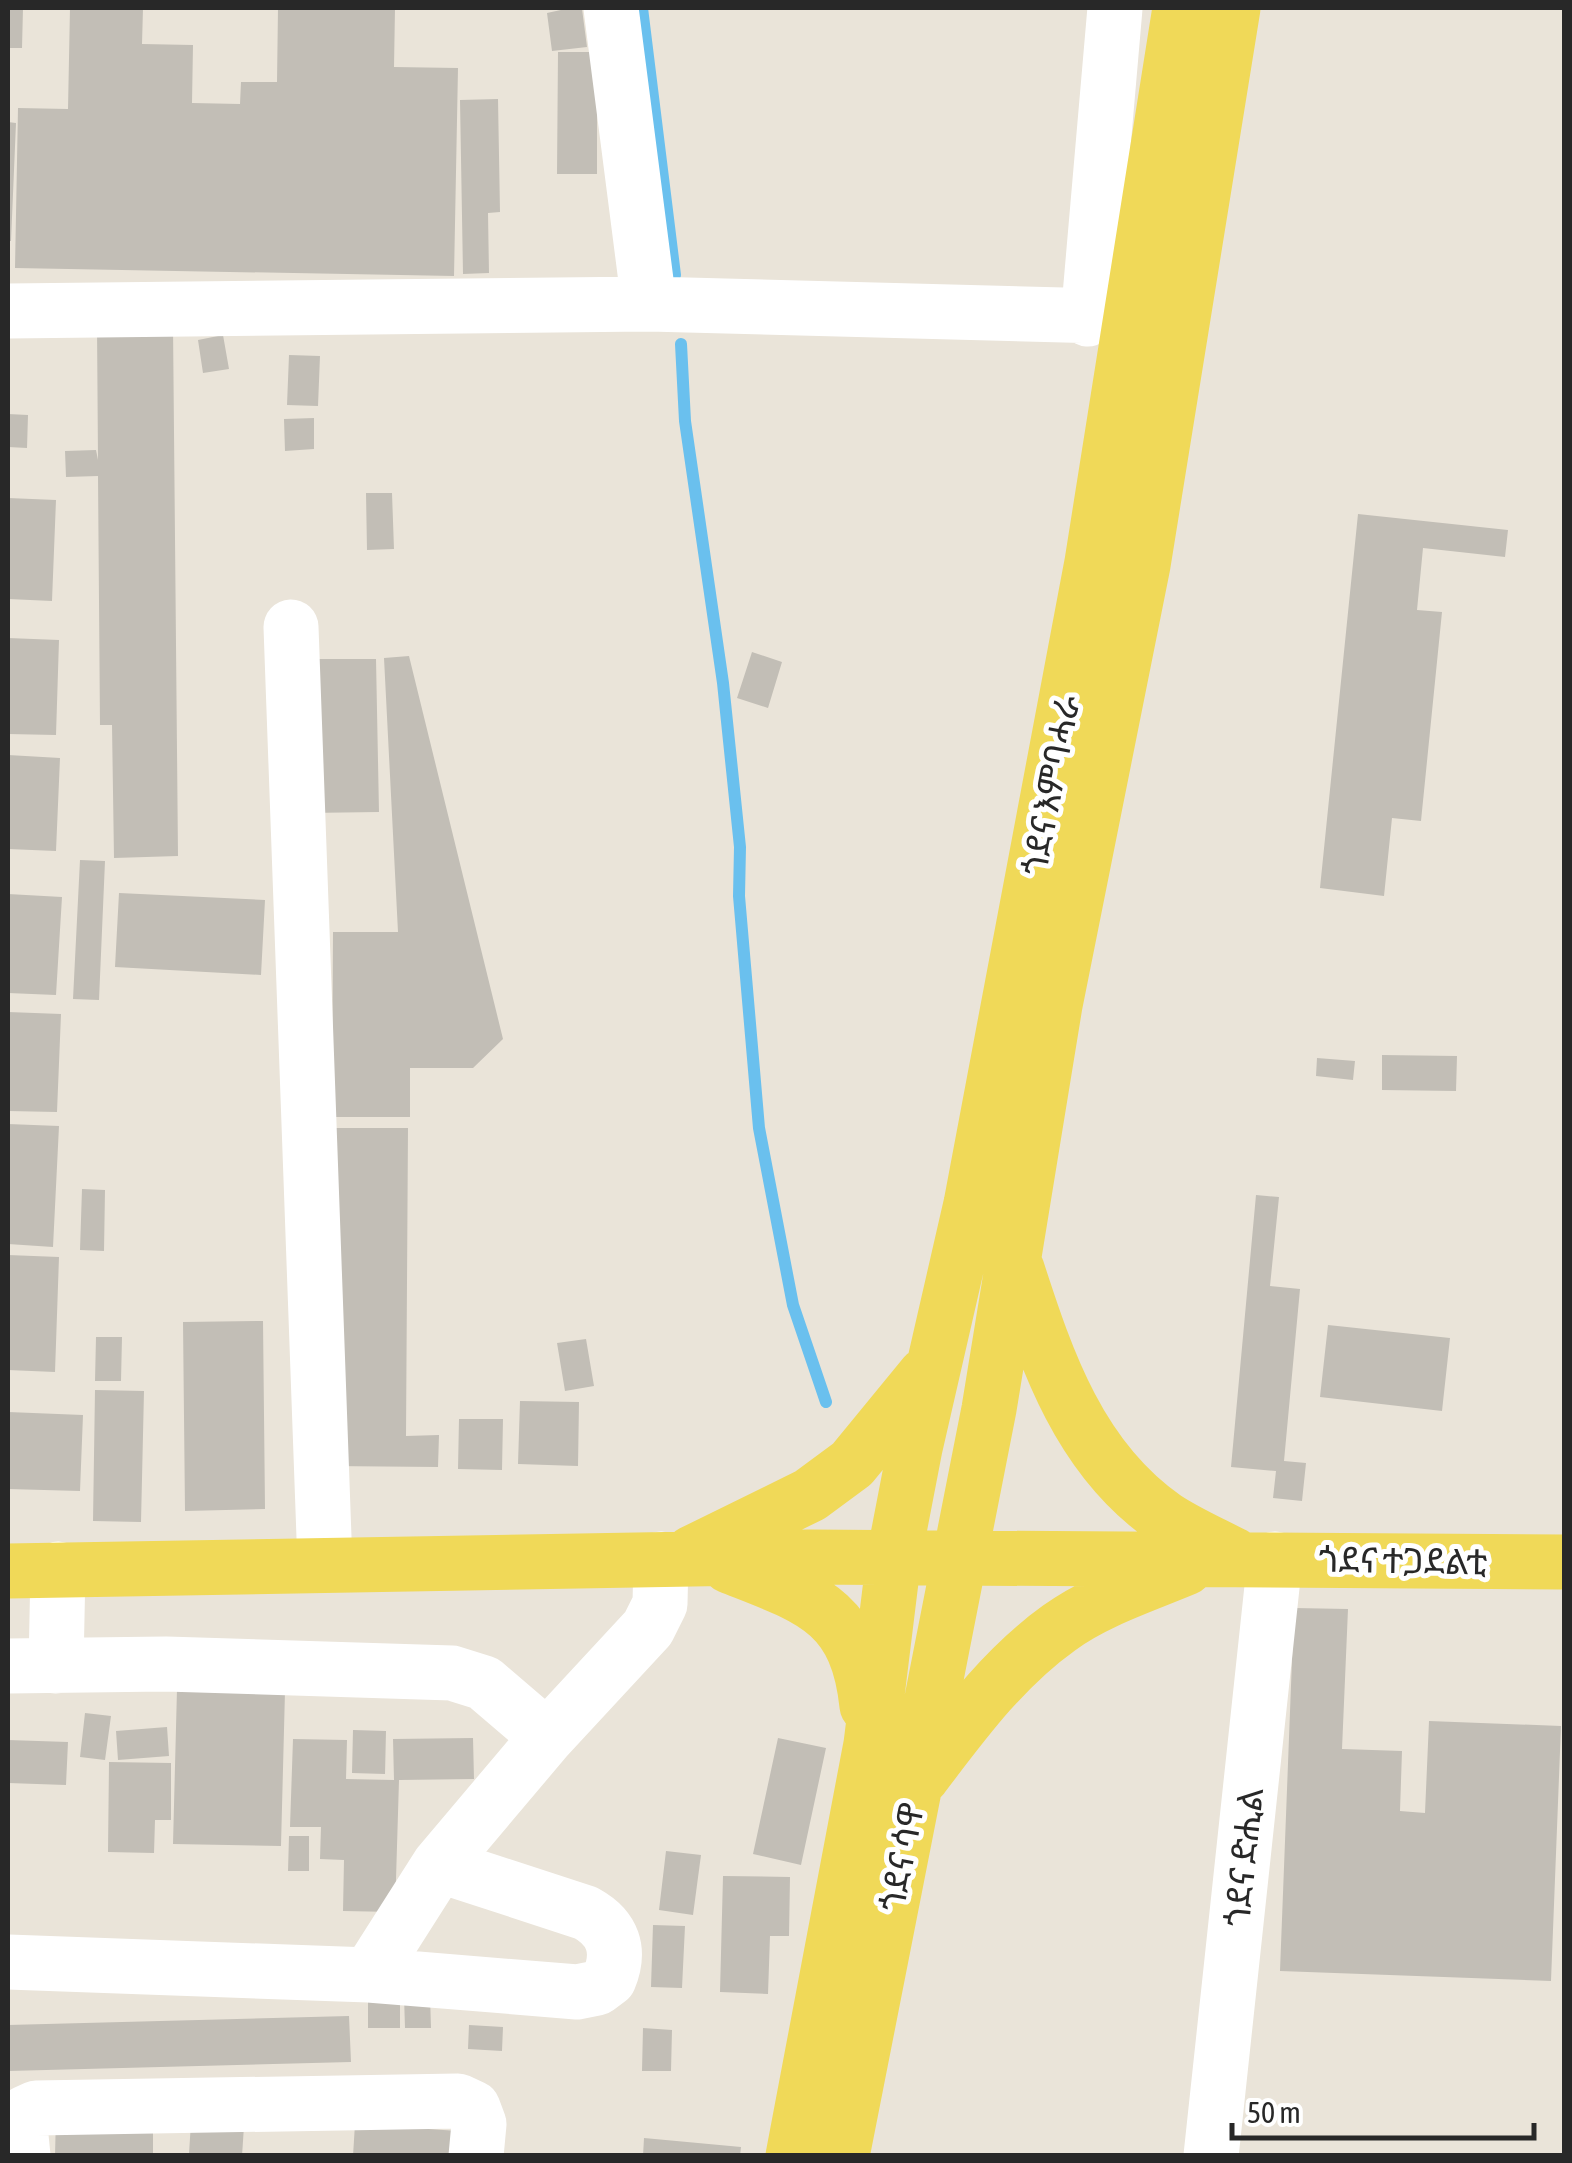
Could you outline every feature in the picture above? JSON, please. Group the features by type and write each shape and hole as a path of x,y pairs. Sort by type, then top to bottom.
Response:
{"main road":[{"name":"ጎደና እምባሓራ","path":"894,1557 971,1204 1070,686 1110,319 1180,8"},
{"name":"ጎደና እምባሓራ","path":"960,1559 992,1390 1054,1005 1140,582 1233,8"},
{"path":"1012,1255 1050,1367 1096,1449 1134,1493 1167,1520 1241,1559"},
{"path":"684,1559 810,1494 852,1464 936,1360"},
{"name":"ጎደና ተጋደልቲ","path":"33,1570 894,1557 1564,1562"},
{"name":"ጎደና ሳዋ","path":"793,2156 871,1744 894,1557"},
{"path":"684,1559 819,1605 843,1630 863,1668 871,1744"},
{"name":"ጎደና ሳዋ","path":"842,2156 960,1559"},
{"path":"914,1788 967,1717 1015,1664 1061,1626 1113,1598 1241,1559"}],"street":[{"path":"611,8 649,304"},
{"path":"1110,319 1115,8"},
{"path":"8,312 649,304 1185,318"},
{"path":"291,627 324,1564"},
{"path":"1564,1554 1564,1562"},
{"path":"368,1975 440,1865 547,1737 658,1614 684,1559"},
{"name":"ጎደና ድሒል","path":"1211,2156 1241,1559"},
{"path":"33,1570 32,1666 186,1664 452,1673 484,1684 547,1737"},
{"path":"8,1962 368,1975 576,1992 597,1988 609,1979 615,1945 605,1924 440,1865"},
{"path":"23,2156 20,2126 24,2113 36,2108 458,2102 473,2108 479,2124 476,2156"}],"building":[{"path":"8,8 23,8 22,48 8,48"},
{"path":"70,8 143,8 142,44 193,45 192,103 240,104 241,82 277,82 278,8 395,8 394,67 458,68 454,276 15,268 18,108 68,109"},
{"path":"582,9 587,47 552,51 547,13"},
{"path":"558,52 597,52 597,174 557,174"},
{"path":"498,99 500,212 488,213 489,273 463,274 460,100"},
{"path":"8,122 16,123 11,241 8,241"},
{"path":"97,326 173,326 178,856 114,858 112,725 100,725 98,476 66,477 65,451 96,450 98,460"},
{"path":"223,335 229,369 203,373 198,340"},
{"path":"289,355 320,356 318,406 287,405"},
{"path":"8,414 28,415 27,448 8,447"},
{"path":"314,418 314,449 285,451 284,419"},
{"path":"366,493 392,493 394,549 367,550"},
{"path":"8,498 56,500 52,601 8,599"},
{"path":"1358,514 1508,530 1505,557 1423,548 1417,610 1442,612 1421,821 1392,818 1384,896 1320,888"},
{"path":"8,638 59,640 56,735 8,734"},
{"path":"752,652 782,662 768,708 737,698"},
{"path":"409,656 503,1039 473,1068 410,1068 410,1117 332,1117 333,932 398,932 384,658"},
{"path":"304,659 376,659 379,812 307,813"},
{"path":"8,755 60,758 56,851 8,849"},
{"path":"80,860 105,861 99,1000 73,999"},
{"path":"119,893 265,900 261,975 115,967"},
{"path":"8,894 62,897 56,995 8,993"},
{"path":"8,1012 61,1014 57,1112 8,1111"},
{"path":"1382,1055 1457,1056 1456,1091 1382,1090"},
{"path":"1317,1058 1355,1061 1353,1080 1316,1076"},
{"path":"8,1124 59,1126 53,1247 8,1244"},
{"path":"332,1128 408,1128 406,1436 439,1435 438,1467 329,1466"},
{"path":"82,1189 105,1190 104,1251 80,1250"},
{"path":"1256,1195 1279,1197 1270,1286 1300,1289 1284,1461 1306,1463 1302,1501 1273,1498 1276,1471 1231,1467"},
{"path":"8,1255 59,1257 55,1372 8,1370"},
{"path":"263,1321 265,1509 185,1511 183,1322"},
{"path":"1328,1325 1450,1338 1442,1411 1320,1397"},
{"path":"96,1337 122,1337 121,1381 95,1381"},
{"path":"586,1339 594,1386 565,1391 557,1343"},
{"path":"95,1390 144,1391 141,1522 93,1521"},
{"path":"520,1401 579,1402 578,1466 518,1464"},
{"path":"8,1412 83,1415 80,1491 8,1489"},
{"path":"459,1419 503,1419 502,1470 458,1469"},
{"path":"1294,1608 1348,1609 1342,1749 1402,1751 1400,1811 1425,1813 1429,1721 1561,1726 1551,1981 1280,1971"},
{"path":"177,1689 285,1691 281,1846 173,1844"},
{"path":"85,1713 111,1716 105,1760 80,1757"},
{"path":"167,1727 169,1756 118,1760 116,1731"},
{"path":"353,1730 386,1731 385,1774 352,1773"},
{"path":"473,1738 474,1779 399,1780 395,1912 343,1911 344,1860 320,1859 321,1827 290,1827 293,1739 347,1740 346,1779 394,1780 393,1739"},
{"path":"778,1738 826,1748 801,1865 753,1854"},
{"path":"8,1740 68,1742 66,1785 8,1783"},
{"path":"109,1762 171,1763 171,1820 155,1820 154,1853 108,1852"},
{"path":"289,1836 309,1836 309,1871 288,1871"},
{"path":"666,1851 701,1855 693,1915 659,1910"},
{"path":"723,1876 790,1877 789,1936 770,1936 768,1994 720,1992"},
{"path":"653,1925 685,1926 682,1988 651,1987"},
{"path":"368,1996 400,1996 400,2028 368,2028"},
{"path":"404,1996 430,1996 431,2028 405,2028"},
{"path":"349,2016 351,2062 8,2071 8,2025"},
{"path":"469,2025 503,2027 502,2051 468,2049"},
{"path":"643,2028 672,2030 671,2071 642,2071"},
{"path":"56,2116 153,2117 153,2156 55,2156"},
{"path":"191,2122 244,2126 242,2156 189,2154"},
{"path":"355,2124 458,2131 456,2156 353,2156"},
{"path":"644,2138 741,2147 740,2156 643,2156"}],"waterway":[{"path":"642,8 675,275"},
{"path":"681,344 685,421 723,683 740,847 739,896 759,1128 793,1305 826,1402"}]}
